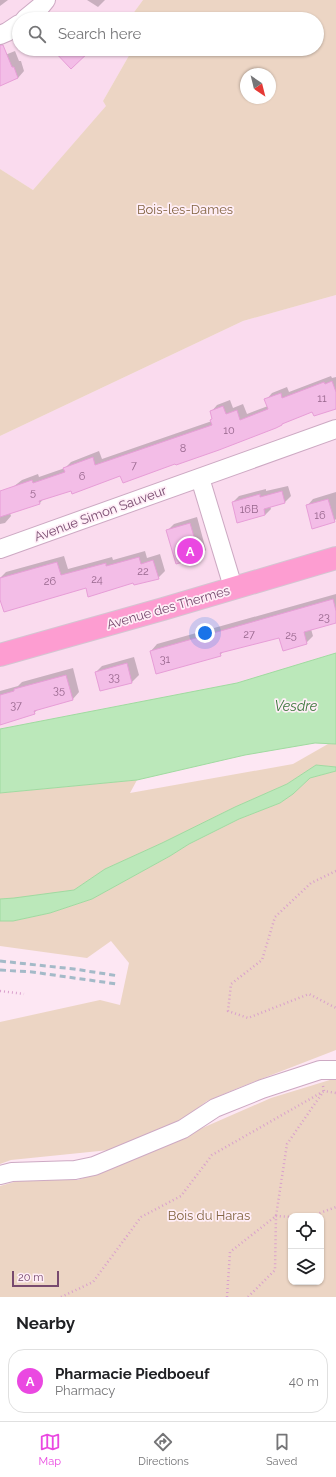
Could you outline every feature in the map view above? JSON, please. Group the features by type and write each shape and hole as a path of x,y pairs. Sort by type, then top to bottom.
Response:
{"main road":[{"name":"Avenue des Thermes","path":"0,655 336,558"}],"street":[{"path":"34,12 46,0"},
{"path":"0,35 12,29"},
{"name":"Avenue Simon Sauveur","path":"0,549 336,429"},
{"path":"200,478 234,587"},
{"path":"0,1175 12,1172 75,1170 94,1166 183,1129 215,1108 262,1088 320,1070 336,1070"}],"path":[{"path":"336,871 311,883 275,917 262,960 231,984 228,1011 248,1018 309,994 336,1008"},
{"path":"0,991 24,994"},
{"path":"61,1297 94,1282 141,1217 181,1196 212,1155 324,1091 287,1144 276,1216 275,1270 248,1297"},
{"path":"320,1213 336,1207"},
{"path":"227,1297 230,1252 276,1216 288,1217"}],"shaded area":[{"path":"0,0 143,0 134,12 12,12 12,56 129,56 103,101 107,106 33,190 0,169"},
{"path":"336,295 336,653 237,683 0,729 0,436 243,321"}],"green space":[{"name":"Bois-les-Dames","path":"143,0 336,0 336,295 243,321 0,436 0,169 33,190 106,106 103,101 129,56 324,56 324,12 134,12"},
{"path":"328,744 336,744 336,767 316,765 287,784 105,869 74,890 14,899 0,899 0,793 137,780 130,793 293,764"},
{"path":"336,771 336,1050 207,1101 186,1117 119,1149 11,1160 0,1164 0,1022 100,1000 120,1005 129,963 111,941 87,958 0,946 0,921 13,921 50,913 92,899 189,844 239,819 280,803 293,794 310,778"},
{"name":"Bois du Haras","path":"336,1079 336,1297 0,1297 0,1186 21,1180 78,1180 127,1161 271,1098"}],"water":[{"name":"Vesdre","path":"336,653 336,744 315,743 245,755 137,780 0,793 0,729 237,683"},
{"path":"316,765 336,767 336,771 310,778 293,794 280,803 239,819 189,844 92,899 50,913 13,921 0,921 0,899 74,890 105,869 287,784"}],"building":[{"path":"0,45 3,45 18,78 0,86"},
{"path":"59,56 85,56 71,69"},
{"path":"332,381 336,392 336,409 314,416 312,412 219,450 123,483 120,476 72,494 71,491 39,501 40,504 0,517 0,491 32,480 33,483 65,472 63,468 93,457 95,465 212,425 210,420 212,419 210,411 223,406 226,414 237,410 240,420 268,409 264,399 281,393 282,398 324,382 325,384"},
{"path":"282,491 285,503 264,509 265,515 237,523 232,502 260,494 260,497"},
{"path":"328,499 335,522 312,529 306,505"},
{"path":"190,523 200,557 176,564 166,530"},
{"path":"139,557 141,564 153,560 159,579 134,585 133,583 88,597 86,588 4,612 0,600 0,578 57,562 61,575 106,563 106,566"},
{"path":"333,599 336,611 336,623 304,632 307,644 283,651 279,638 220,653 221,656 156,674 150,651"},
{"path":"127,663 132,683 100,691 95,672"},
{"path":"66,675 73,700 34,711 35,714 0,725 0,695 14,691 14,689"}],"railway":[{"path":"0,961 74,969 119,976"},
{"path":"0,970 32,972 117,984"}],"place":[{"name":"Pharmacie Piedboeuf","path":"190,551"}]}
